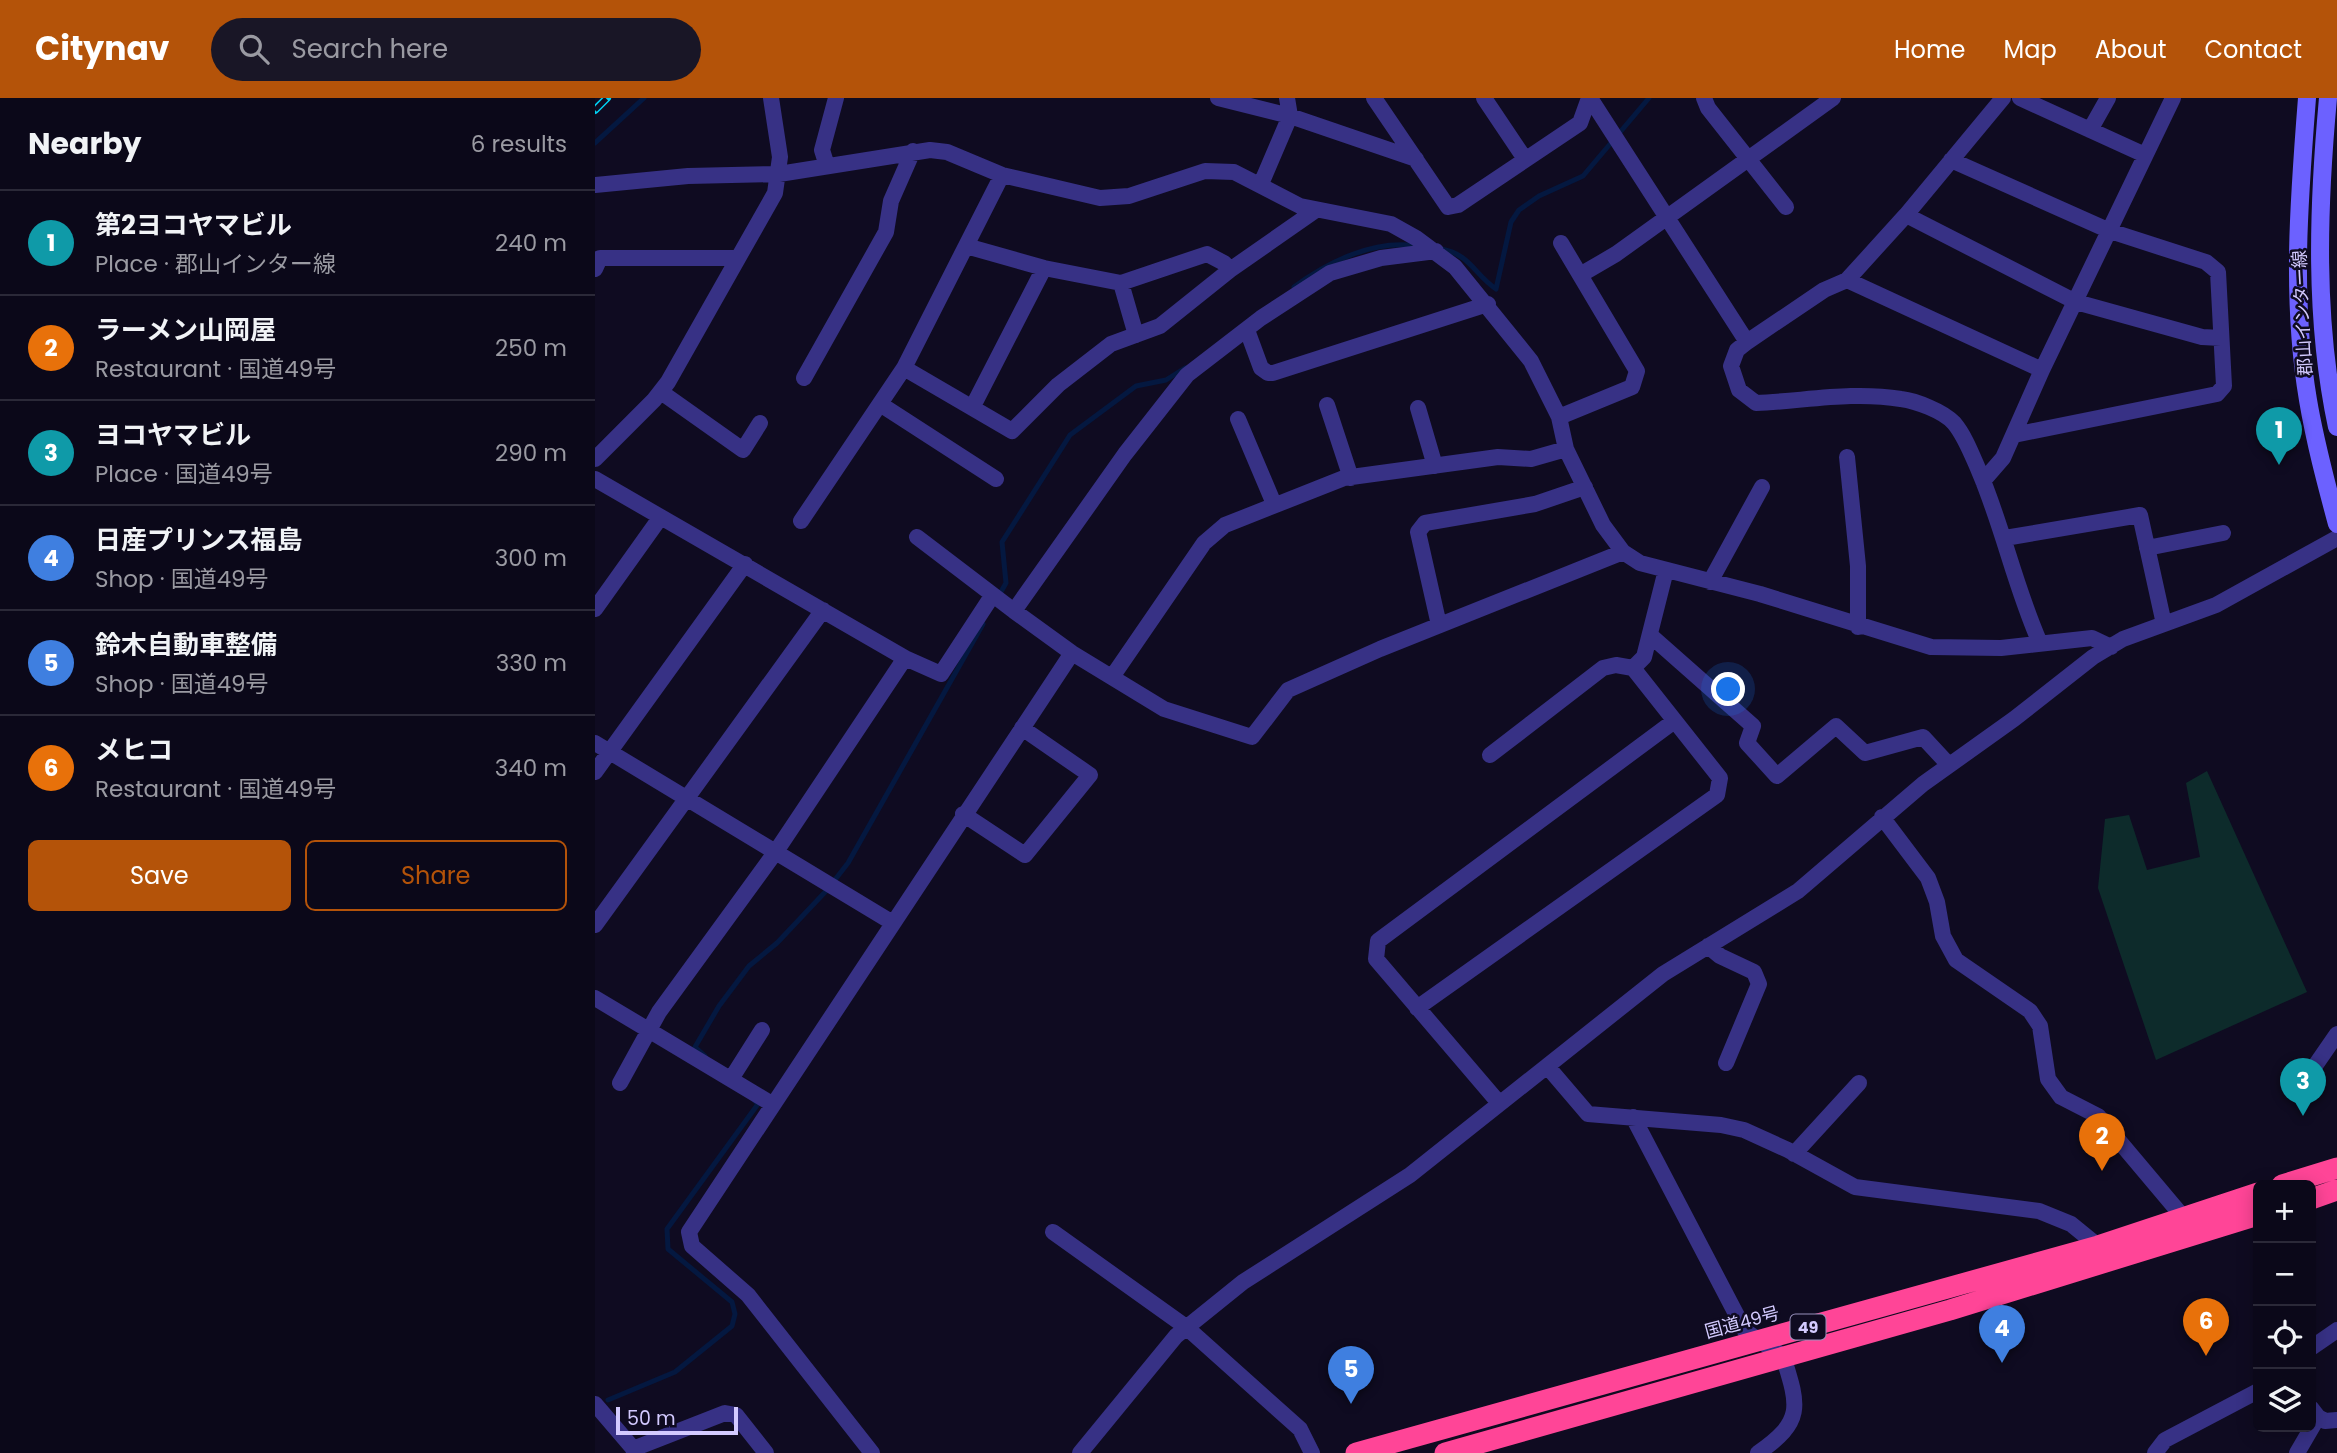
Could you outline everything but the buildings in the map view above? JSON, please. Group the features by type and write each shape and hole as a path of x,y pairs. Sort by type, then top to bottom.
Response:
{"highway":[{"path":"2299,1180 2337,1168"},
{"path":"2316,1197 2337,1191"},
{"name":"国道49号","path":"1356,1453 2098,1246 2253,1195"},
{"name":"49","path":"1445,1453 1500,1440 1949,1310 2253,1217"},
{"path":"1461,1453 1500,1440"}],"street":[{"path":"595,459 661,392 775,193 779,174 771,98"},
{"path":"827,166 822,150 836,98"},
{"path":"1218,98 1290,116 1416,159"},
{"path":"1261,184 1290,116 1287,98"},
{"path":"1374,98 1448,207 1458,205 1580,123 1589,98"},
{"path":"1484,98 1525,159"},
{"path":"1589,98 1747,342"},
{"path":"1704,98 1708,108 1786,207"},
{"path":"1580,275 1749,160 1833,98"},
{"path":"2003,98 1906,215 1847,280 1824,290 1747,342 1737,350 1731,366 1739,390 1750,400 1763,403 1827,395 1916,402 1953,422 1983,481 2005,538 2023,606 2040,642"},
{"path":"2020,98 2145,155"},
{"path":"2090,130 2108,98"},
{"path":"1983,481 2003,458 2042,370 2173,98"},
{"name":"郡山インター線","path":"2307,98 2297,244 2299,324 2308,400 2337,524"},
{"path":"2327,98 2320,247 2323,327 2337,427"},
{"path":"595,185 688,176 779,174 913,151 947,152 1002,175 1100,198 1129,196 1217,170 1234,172 1300,206 1391,224 1436,251 1455,267 1488,304 1531,361 1559,417 1566,449 1604,525 1623,552 1649,568 1760,594 1858,627 1931,647 2001,648 2092,638 2111,647"},
{"path":"804,378 886,232 891,201 913,151"},
{"path":"1951,160 2110,231 2206,262 2218,272 2224,386 2217,394 2014,435"},
{"path":"801,521 904,368 1002,175"},
{"path":"904,368 1012,431 1058,385 1111,344 1160,326 1230,270 1316,210"},
{"path":"1906,215 2076,302 2203,337 2221,338"},
{"path":"1559,417 1629,389 1634,384 1637,371 1560,243"},
{"path":"966,246 1044,268 1121,283 1207,254 1224,262 1230,270"},
{"path":"1014,611 1125,454 1187,375 1330,273 1381,258 1436,251"},
{"path":"595,269 600,258 738,258"},
{"path":"972,408 1044,268"},
{"path":"1847,280 2042,370"},
{"path":"1121,283 1136,335"},
{"path":"1247,330 1261,368 1273,373 1488,304"},
{"path":"661,392 743,450 761,424"},
{"path":"880,404 996,479"},
{"path":"1327,405 1351,478"},
{"path":"1418,408 1435,466"},
{"path":"1238,419 1273,504"},
{"path":"1112,677 1211,534 1273,504 1351,478 1498,457 1521,460 1566,449"},
{"path":"1847,457 1859,566 1858,627"},
{"path":"595,479 905,658 941,674 992,596"},
{"path":"1439,625 1418,532 1425,523 1535,504 1585,487"},
{"path":"1710,582 1762,487"},
{"path":"2005,538 2140,515 2164,624"},
{"path":"595,609 660,518"},
{"path":"2147,548 2223,533"},
{"path":"917,537 992,596 1073,653 1164,709 1252,737 1288,690 1439,625 1623,552"},
{"path":"1080,1453 1186,1327 1263,1268 1410,1175 1663,974 1771,911 1824,873 1882,817 1948,764 2111,647 2217,605 2337,538"},
{"path":"595,772 745,564"},
{"path":"1633,668 1644,657 1666,570"},
{"path":"595,925 823,610"},
{"path":"1650,635 1753,726 1747,743 1777,776 1836,726 1865,753 1923,737 1948,764"},
{"path":"873,1453 748,1295 696,1250 689,1238 689,1232 963,814 1073,653"},
{"path":"620,1083 649,1030 689,968 776,850 905,658"},
{"path":"1417,1008 1717,794 1720,778 1673,722 1633,668 1616,665 1602,668 1490,755"},
{"path":"1499,1103 1376,959 1378,941 1673,722"},
{"path":"963,814 1025,855 1090,775 1022,728"},
{"path":"595,743 893,923"},
{"path":"1882,817 1928,878 1937,902 1944,936 1956,960 2030,1011 2040,1026 2047,1079 2061,1097 2098,1116 2183,1217"},
{"path":"1708,946 1720,956 1754,972 1759,984 1726,1063"},
{"path":"595,998 772,1104"},
{"path":"731,1079 762,1030"},
{"path":"2308,1076 2337,1034"},
{"path":"1547,1066 1588,1114 1732,1128 1757,1136 1855,1187 2039,1211 2071,1224 2098,1246"},
{"path":"1794,1154 1859,1083"},
{"path":"1633,1117 1745,1331 1783,1356 1795,1412 1791,1425 1758,1453"},
{"path":"1053,1233 1186,1327 1300,1429 1313,1453"},
{"path":"2316,1345 2337,1330"},
{"path":"2155,1453 2165,1440 2253,1394"},
{"path":"595,1404 636,1451 725,1413 736,1415 766,1453"},
{"path":"2316,1414 2325,1421 2337,1420"},
{"path":"2297,1453 2306,1432"}],"green space":[{"path":"2207,771 2307,992 2156,1060 2098,888 2105,819 2129,815 2147,870 2200,857 2186,783"}],"waterway":[{"path":"595,143 644,98"},
{"path":"1441,249 1459,255 1496,289 1511,222 1519,210 1539,196 1583,176 1649,98"},
{"path":"1294,287 1352,254 1384,246 1417,246"},
{"path":"998,597 1006,583 1002,542 1070,435 1136,386 1166,380 1185,368"},
{"path":"705,1056 695,1047 719,1006 749,966 777,943 827,890 848,863 983,624"},
{"path":"608,1400 675,1372 732,1326 735,1314 732,1302 668,1249 667,1229 758,1104 754,1100"}],"railway":[{"path":"595,110 607,98"}],"place":[{"name":"第2ヨコヤマビル","path":"2279,465"},
{"name":"ヨコヤマビル","path":"2303,1116"},
{"name":"ラーメン山岡屋","path":"2102,1171"},
{"name":"メヒコ","path":"2206,1356"},
{"name":"日産プリンス福島","path":"2002,1363"},
{"name":"鈴木自動車整備","path":"1351,1404"}]}
